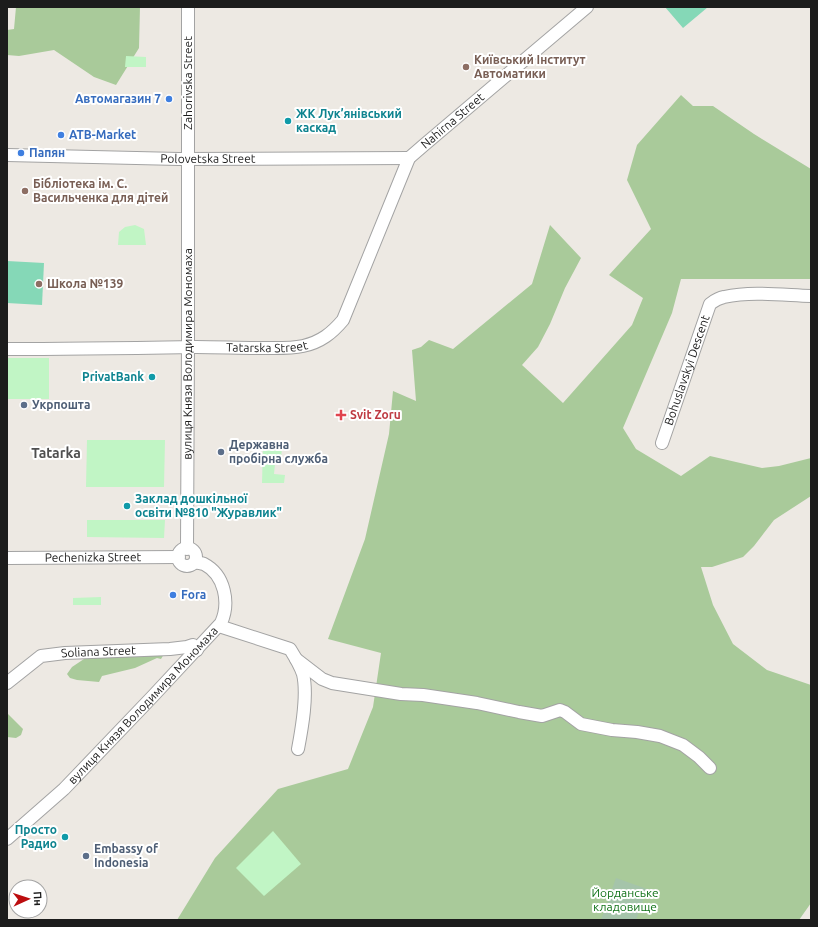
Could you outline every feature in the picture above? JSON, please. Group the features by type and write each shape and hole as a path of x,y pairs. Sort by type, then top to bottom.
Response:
{"street":[{"name":"Zahorivska Street","path":"188,7 188,159"},
{"name":"Nahirna Street","path":"409,158 587,7"},
{"name":"Polovetska Street","path":"7,156 188,159 409,158"},
{"name":"Tatarska Street","path":"7,349 276,348 303,346 315,342 327,336 342,320 409,158"},
{"name":"вулиця Князя Володимира Мономаха","path":"7,839 64,789 197,650 219,626 225,615 226,604 224,593 220,581 213,571 203,564 195,562 186,566 180,562 183,553 188,348 188,159"},
{"name":"Bohuslavskyi Descent","path":"662,443 710,304 723,297 752,294 811,296"},
{"name":"Pechenizka Street","path":"7,558 183,553"},
{"path":"219,626 290,649 296,659 308,690 298,750"},
{"name":"Soliana Street","path":"7,683 41,656 65,653 170,649 193,645 197,650"},
{"path":"296,659 322,678 332,683 401,694 422,695 542,716 560,710 581,724 612,730 660,736 683,745 699,757 710,768"}],"green space":[{"path":"16,7 140,7 139,48 116,85 94,77 54,50 19,56 7,55 7,30 14,29"},
{"path":"665,7 708,7 683,28"},
{"path":"126,56 146,57 146,67 125,67"},
{"path":"681,95 693,106 713,106 754,134 811,169 811,279 681,279 672,313 623,428 636,449 681,476 710,456 762,468 779,466 811,458 811,496 774,520 754,546 743,557 712,567 701,567 713,605 733,644 767,670 811,685 811,903 799,920 177,920 215,858 278,789 348,769 373,707 381,653 328,639 365,539 389,434 393,391 416,401 412,350 421,347 429,340 453,349 532,284 550,225 581,258 565,288 550,324 538,347 522,365 563,403 632,325 643,298 609,275 651,229 627,180 637,145"},
{"path":"135,225 144,229 146,245 118,245 119,232 125,227"},
{"path":"7,261 44,263 42,305 7,303"},
{"path":"7,358 49,358 49,399 7,399"},
{"path":"87,440 165,440 164,487 86,487"},
{"path":"263,445 282,445 281,462 275,464 274,474 285,475 284,483 262,483"},
{"path":"87,520 165,520 164,538 87,537"},
{"path":"101,597 101,605 73,605 73,598"},
{"path":"164,654 161,659 157,658 135,668 102,676 99,682 77,680 70,678 67,674 72,667 84,659 106,655"},
{"path":"7,713 23,729 21,735 16,738 7,737"},
{"path":"273,831 301,864 264,896 236,868"},
{"name":"Йорданське кладовище","path":"616,878 647,889 636,920 601,920"}],"place":[{"name":"Київський Інститут Автоматики","path":"466,67"},
{"name":"Автомагазин 7","path":"169,99"},
{"name":"ЖК Лук’янівський каскад","path":"288,121"},
{"name":"ATB-Market","path":"61,135"},
{"name":"Папян","path":"21,153"},
{"name":"Бібліотека ім. С. Васильченка для дітей","path":"25,191"},
{"name":"Школа №139","path":"39,284"},
{"name":"PrivatBank","path":"152,377"},
{"name":"Укрпошта","path":"24,405"},
{"name":"Svit Zoru","path":"341,415"},
{"name":"Державна пробірна служба","path":"221,452"},
{"name":"Заклад дошкільної освіти №810 \"Журавлик\"","path":"127,506"},
{"name":"Fora","path":"173,595"},
{"name":"Просто Радио","path":"65,837"},
{"name":"Embassy of Indonesia","path":"86,856"}],"district":[{"name":"Tatarka","path":"56,453"}]}
